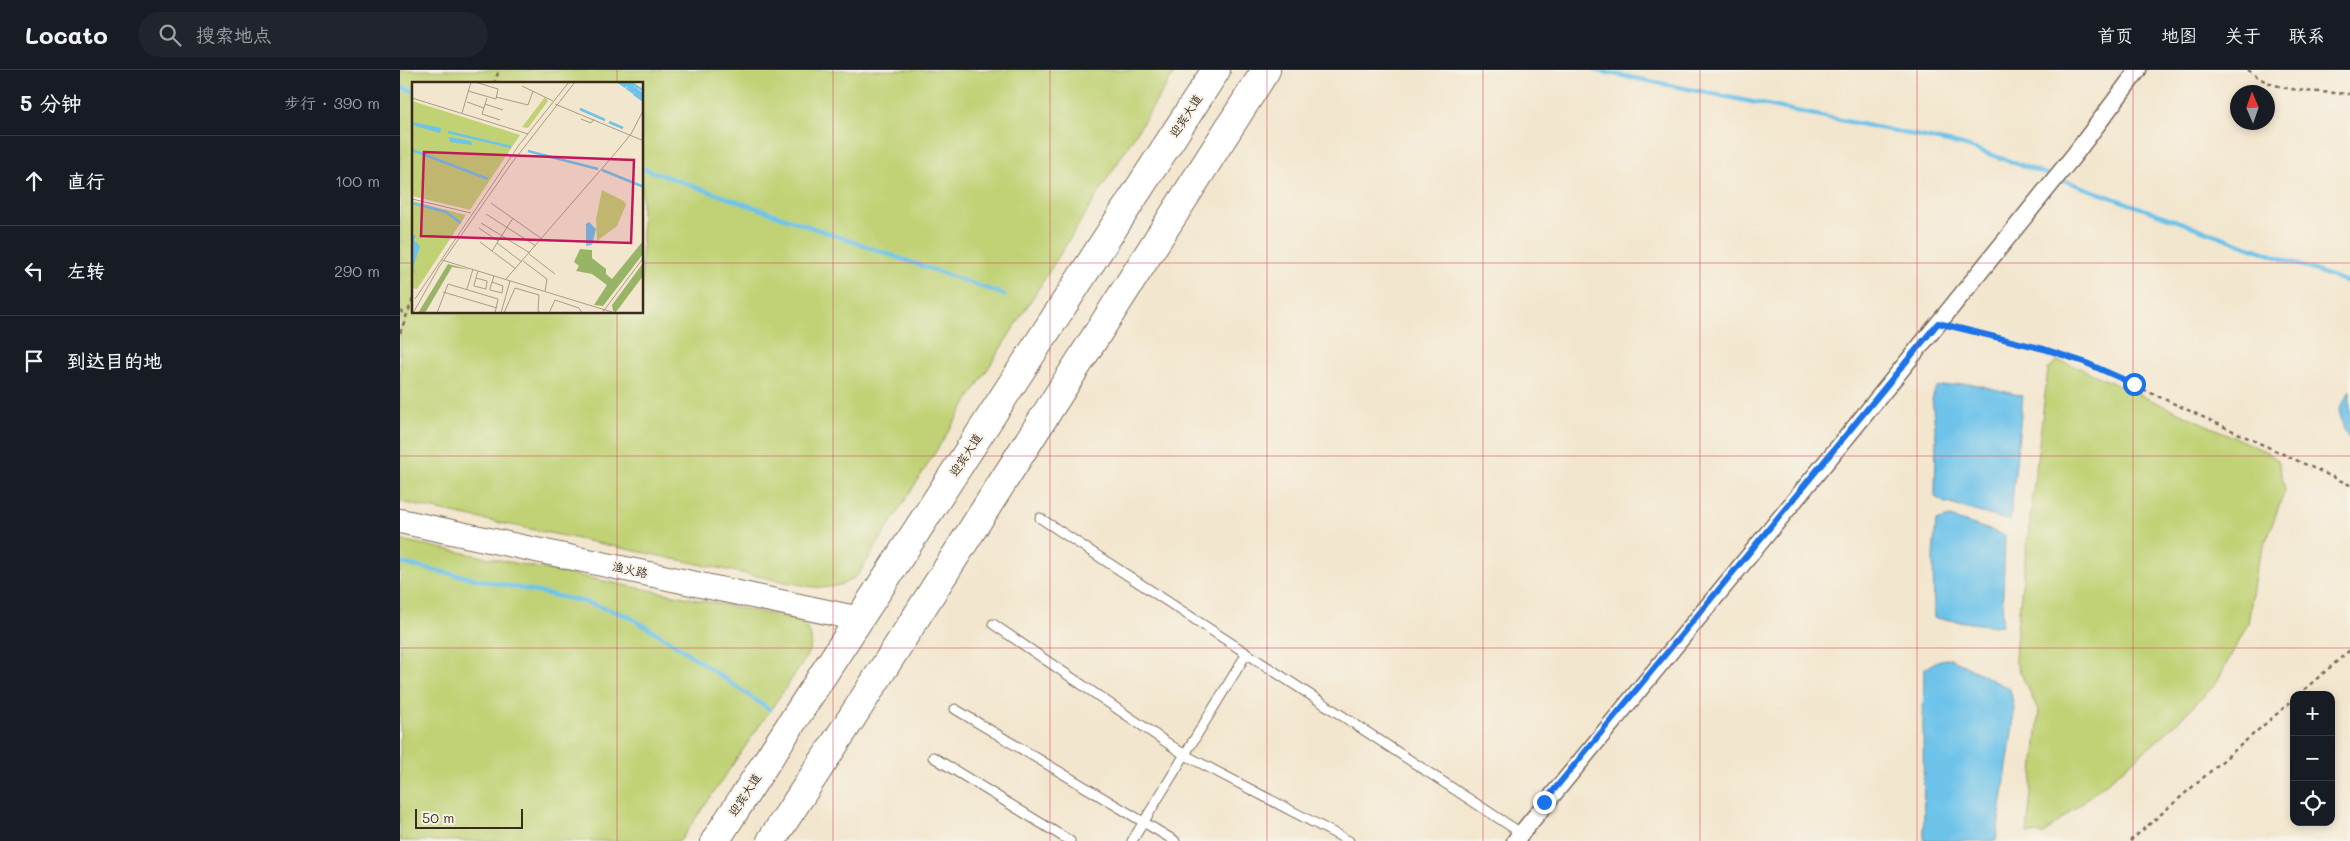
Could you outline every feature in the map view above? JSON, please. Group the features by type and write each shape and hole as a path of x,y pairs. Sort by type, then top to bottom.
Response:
{"highway":[{"name":"迎宾大道","path":"716,841 1216,70"},
{"path":"770,841 851,719 1266,70"}],"street":[{"path":"1518,837 2075,154 2138,70"},
{"name":"渔火路","path":"400,521 860,619"}],"lane":[{"path":"1040,518 1247,653 1518,837"},
{"path":"993,624 1185,754 1348,841"},
{"path":"1132,841 1247,653"},
{"path":"955,709 1143,824 1175,841"},
{"path":"932,757 1070,841"}],"path":[{"path":"495,82 499,70"},
{"path":"2248,70 2272,86 2296,90 2350,94"},
{"path":"400,333 412,301"},
{"path":"400,311 407,314"},
{"path":"1938,323 2044,349 2084,362 2350,485"},
{"path":"2303,691 2350,650"},
{"path":"2130,841 2290,701"}],"green space":[{"path":"400,70 1176,70 858,575 840,585 823,588 785,582 400,502"},
{"path":"2057,361 2075,366 2265,451 2278,460 2285,490 2256,568 2248,624 2215,685 2163,736 2044,834 2027,833 2039,712 2015,661 2017,628 2048,369"},
{"path":"400,540 798,620 804,625 811,636 811,646 802,664 680,841 400,841"}],"water":[{"path":"1969,383 2023,396 2010,521 1943,502 1935,497 1936,438 1932,399 1936,387"},
{"path":"2350,390 2350,439 2344,430 2339,410"},
{"path":"1950,517 2005,535 2002,625 1995,626 1934,618 1933,556 1936,521"},
{"path":"1950,658 2010,689 2014,707 2013,726 1996,841 1924,841 1924,669 1937,661"}],"waterway":[{"path":"1595,70 1963,145 2052,176"},
{"path":"400,87 412,90"},
{"path":"644,169 1005,295"},
{"path":"2060,179 2350,283"},
{"path":"400,563 585,602 628,616 670,641 770,710"}],"route":[{"path":"1544,802 1854,428 1938,323 2044,349 2084,362 2134,384"}]}
